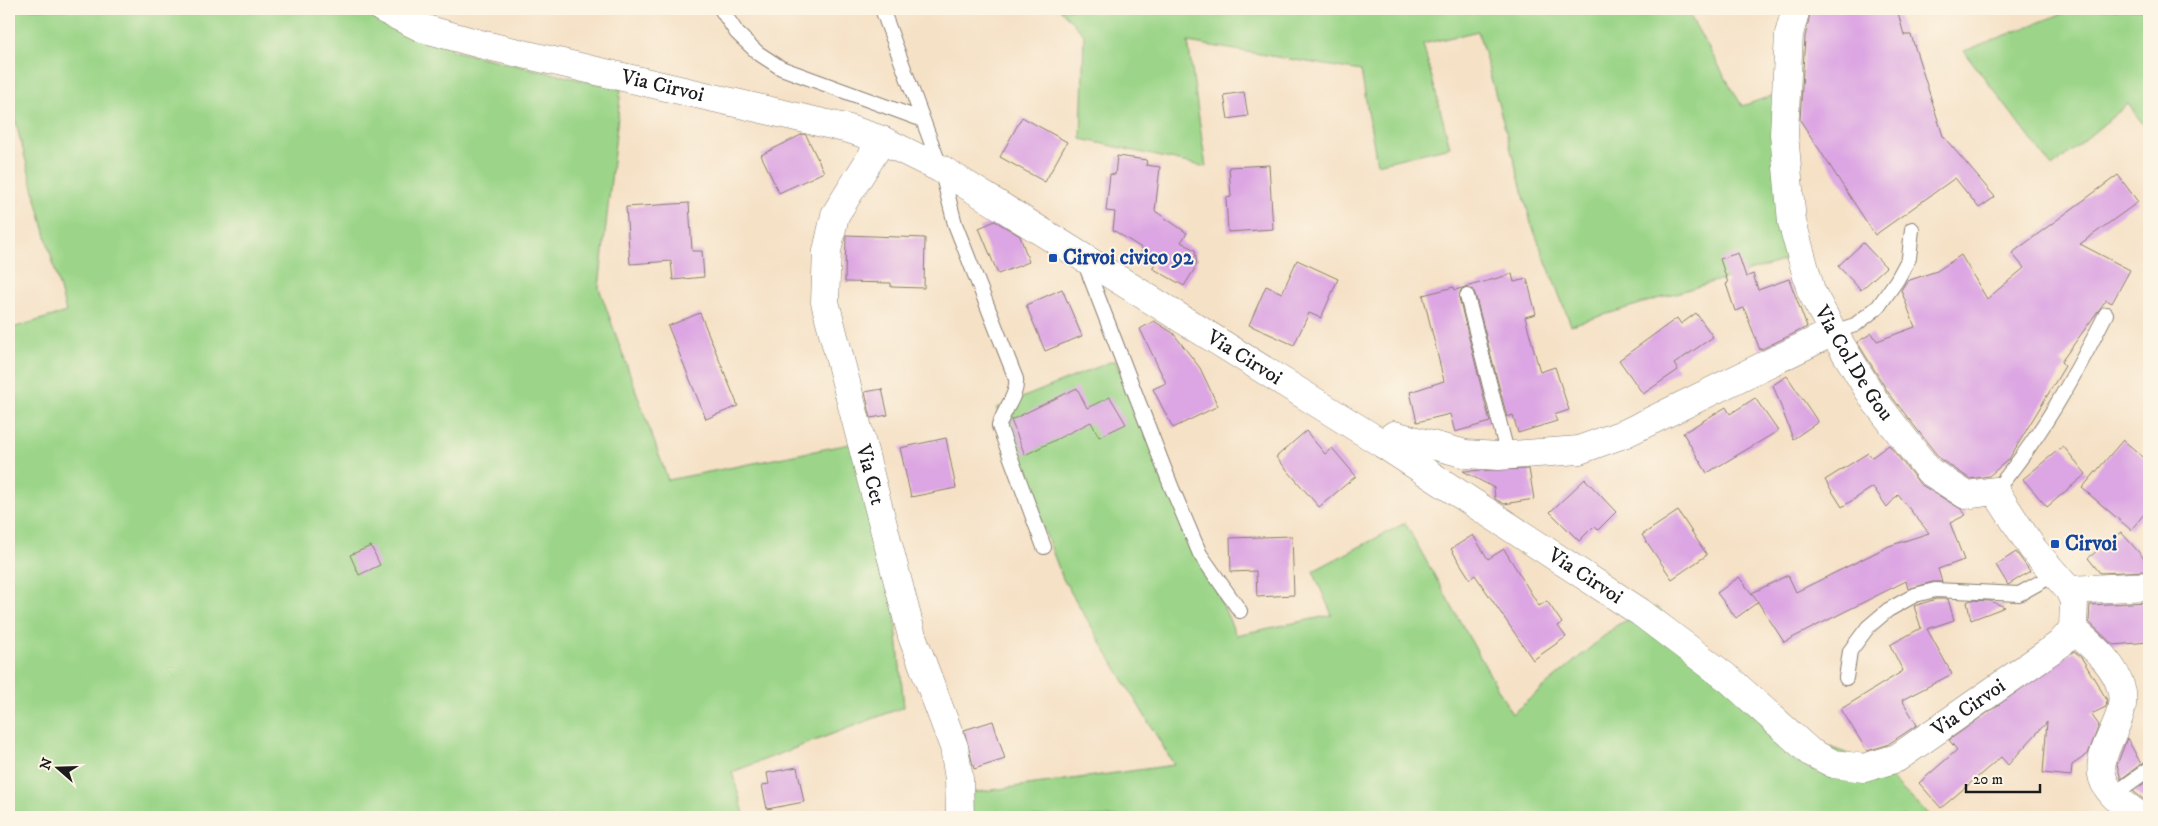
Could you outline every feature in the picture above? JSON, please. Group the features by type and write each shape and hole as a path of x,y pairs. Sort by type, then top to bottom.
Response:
{"street":[{"name":"Via Cirvoi","path":"383,9 422,28 480,44 785,114 882,140 941,168 1383,444 1640,612 1730,680 1810,752 1834,764 1864,768 1897,758 2060,644 2073,629"},
{"name":"Via Col De Gou","path":"1796,9 1789,34 1784,88 1784,134 1788,193 1798,251 1811,291 1833,332 1875,401 1929,471 1966,495 1995,491"},
{"name":"Via Cet","path":"882,140 835,215 827,251 824,302 912,636 954,747 959,780 960,817"},
{"path":"1383,444 1394,435 1466,454 1508,456 1579,450 1626,434 1833,332"},
{"path":"1995,491 2033,549 2062,582 2074,601 2073,629 2103,657 2112,669 2122,689 2123,699 2120,719 2101,765 2104,781 2113,795 2142,817"},
{"path":"2062,582 2149,586"}],"lane":[{"path":"721,9 737,33 758,53 781,68 923,120"},
{"path":"882,9 941,168 955,224 1016,379 1017,387 1002,414 999,426 1044,547"},
{"path":"1833,332 1855,325 1878,307 1898,280 1909,258 1912,229"},
{"path":"1082,256 1170,486 1200,554 1240,611"},
{"path":"1467,296 1508,456"},
{"path":"1995,491 2028,449 2106,314"},
{"path":"1846,678 1850,652 1868,627 1888,610 1915,595 1935,590 2019,594 2062,582"},
{"path":"2113,795 2149,769"}],"green space":[{"path":"9,9 402,9 454,51 621,89 599,288 668,480 865,441 886,524 904,707 732,772 745,817 9,817 9,329 66,312 9,97"},
{"path":"1060,9 1686,9 1742,106 1789,90 1802,255 1571,325 1532,226 1478,31 1423,44 1450,147 1377,164 1361,71 1188,42 1206,167 1081,139 1084,35"},
{"path":"2074,9 2149,9 2149,132 2128,104 2052,167 1964,51"},
{"path":"1115,360 1236,635 1332,615 1313,571 1405,523 1512,714 1617,625 1656,607 1811,740 1877,765 1931,817 971,817 970,793 1174,765 1063,579 997,408"}],"building":[{"path":"1811,9 1897,9 1904,35 1911,35 1943,136 1995,197 1979,208 1955,178 1875,235 1800,120 1805,37"},
{"path":"1244,92 1248,116 1228,119 1224,95"},
{"path":"1022,117 1067,142 1045,182 1000,157"},
{"path":"803,134 806,135 824,172 779,193 761,155"},
{"path":"1117,156 1147,160 1146,165 1160,167 1155,211 1187,233 1181,242 1195,250 1197,265 1184,286 1152,268 1155,264 1139,255 1143,249 1113,230 1115,212 1106,211 1110,174 1115,175"},
{"path":"1269,165 1273,229 1228,232 1226,198 1231,197 1229,167"},
{"path":"2118,175 2138,202 2080,244 2130,270 2112,303 2106,300 2061,362 2065,366 2009,459 1989,476 1970,479 1940,459 1888,392 1857,342 1872,333 1877,341 1915,327 1901,290 1907,281 1937,271 1961,255 1987,299 2024,268 2012,253"},
{"path":"689,203 692,251 702,251 704,277 673,280 671,261 630,264 626,207"},
{"path":"995,221 1020,236 1029,262 998,274 979,228"},
{"path":"846,235 925,238 924,288 891,287 891,283 845,282"},
{"path":"1863,243 1886,267 1861,290 1838,266"},
{"path":"1738,253 1746,277 1753,274 1758,290 1789,279 1807,327 1760,350 1744,308 1735,311 1720,259"},
{"path":"1297,260 1338,279 1321,318 1309,313 1294,345 1249,325 1266,286 1282,293"},
{"path":"1512,274 1514,282 1527,279 1536,314 1525,317 1540,372 1555,367 1569,410 1554,415 1557,421 1518,433 1513,415 1507,417 1475,294 1473,290 1465,287"},
{"path":"1454,287 1455,290 1465,287 1461,290 1459,298 1490,422 1455,432 1450,414 1417,422 1410,392 1444,381 1423,295"},
{"path":"1062,289 1082,336 1045,351 1026,305"},
{"path":"700,313 738,406 706,419 668,326"},
{"path":"1696,313 1713,337 1674,364 1678,370 1643,394 1619,360 1677,318 1681,324"},
{"path":"1154,321 1173,333 1200,368 1218,406 1173,428 1153,389 1166,383 1140,329"},
{"path":"1787,376 1818,422 1793,439 1773,385"},
{"path":"1077,388 1087,408 1110,397 1126,424 1099,437 1091,422 1025,455 1011,420"},
{"path":"882,389 888,415 871,418 865,392"},
{"path":"1755,398 1778,431 1707,473 1683,433 1726,407 1730,414"},
{"path":"1306,431 1325,454 1332,448 1356,476 1319,507 1276,457"},
{"path":"946,438 956,488 911,497 900,448"},
{"path":"2123,440 2149,462 2149,508 2131,530 2082,488"},
{"path":"1889,445 1920,484 1961,509 1966,515 1950,523 1964,560 1938,569 1942,582 1933,582 1908,589 1906,581 1784,642 1752,593 1788,575 1796,592 1889,546 1929,533 1898,495 1887,507 1873,487 1842,507 1825,480 1868,453 1872,457"},
{"path":"2063,446 2086,474 2047,507 2023,479"},
{"path":"1529,469 1534,499 1504,504 1495,499 1494,488 1463,471"},
{"path":"1585,479 1616,512 1598,530 1594,526 1579,541 1550,512"},
{"path":"1678,511 1707,555 1672,579 1642,535"},
{"path":"2121,532 2149,564 2149,571 2100,573 2088,558"},
{"path":"1473,535 1488,559 1504,549 1539,606 1547,601 1562,623 1558,626 1566,637 1533,660 1475,575 1470,579 1451,549"},
{"path":"1292,536 1294,595 1257,597 1256,571 1231,572 1230,538"},
{"path":"371,546 380,565 359,575 350,555"},
{"path":"2016,552 2030,571 2008,585 1996,565"},
{"path":"1739,577 1758,602 1736,618 1717,593"},
{"path":"1936,599 1948,599 1954,620 1927,629 1952,674 1902,700 1917,725 1887,745 1867,751 1841,709 1903,671 1890,645 1921,628 1914,606"},
{"path":"1971,600 1990,601 2005,607 1971,620 1967,602"},
{"path":"2149,602 2149,642 2113,645 2089,622 2090,605"},
{"path":"2074,651 2081,657 2107,700 2106,707 2091,714 2099,725 2088,754 2072,765 2071,776 2043,773 2047,722 2008,765 2001,757 1941,808 1919,783 1957,750 1949,740"},
{"path":"993,721 1005,759 974,769 964,730"},
{"path":"2127,738 2141,764 2121,779 2117,765"},
{"path":"797,767 804,802 767,809 762,785 769,784 767,773"},
{"path":"2149,780 2149,804 2133,791"}],"place":[{"name":"Cirvoi civico 92","path":"1053,258"},
{"name":"Cirvoi","path":"2055,544"}]}
